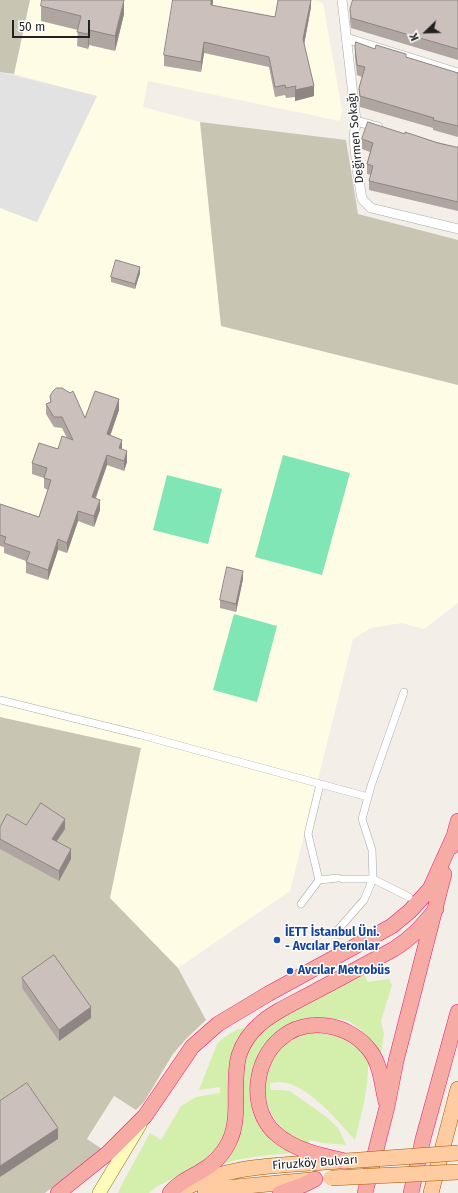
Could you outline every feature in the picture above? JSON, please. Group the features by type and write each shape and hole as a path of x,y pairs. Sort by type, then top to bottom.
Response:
{"highway":[{"path":"365,1193 387,1107 396,1061 458,821"},
{"path":"58,1193 108,1153 144,1116 192,1047 218,1024 268,994 392,926 410,911 430,889 453,838"},
{"path":"170,1193 175,1187 213,1164 223,1153 229,1143 234,1131 239,1054 244,1042 251,1033 260,1024 280,1010 407,941 419,930 436,909"},
{"path":"410,1193 423,1139 458,1012"},
{"path":"346,1161 311,1153 287,1141 273,1131 264,1117 258,1101 257,1088 260,1072 270,1049 280,1038 304,1027 327,1026 339,1028 353,1035 372,1053 387,1107"},
{"path":"280,1193 315,1179"}],"main road":[{"path":"431,1193 458,1092"},
{"path":"99,1193 144,1116"},
{"name":"Firuzköy Bulvarı","path":"176,1193 211,1176 236,1170 269,1166 458,1153"},
{"name":"Firuzköy Bulvarı","path":"205,1193 213,1190 242,1186 315,1179 458,1172"},
{"path":"228,1193 242,1186"}],"street":[{"name":"Değirmen Sokağı","path":"342,0 356,121 354,132 357,169 362,199 371,208 458,229"},
{"path":"346,38 458,73"},
{"path":"356,121 385,129"},
{"path":"339,935 336,932 364,900 373,879 372,850 362,819 368,797 404,692"},
{"path":"0,700 134,733 368,797"},
{"path":"319,880 308,834 320,784"},
{"path":"301,904 319,880 340,878 373,879 409,897"}],"shaded area":[{"path":"0,0 30,0 14,74 0,72"},
{"path":"30,0 311,0 323,3 342,110 340,121 148,81 143,107 200,122 221,326 458,385 458,603 424,629 402,623 371,628 353,639 290,891 178,968 206,1020 173,1054 144,1102 136,1110 114,1096 88,1139 45,1193 0,1193 0,208 37,222 96,96 14,74"},
{"path":"0,72 97,96 37,222 0,208"},
{"path":"200,122 346,140 358,214 458,240 458,385 221,326"},
{"path":"0,717 141,748 110,898 178,968 206,1020 173,1054 144,1102 136,1110 114,1096 87,1139 102,1149 45,1193 0,1193"}],"green space":[{"path":"283,455 350,473 322,575 255,557"},
{"path":"167,475 222,489 208,544 153,530"},
{"path":"234,614 277,626 257,702 213,690"},
{"path":"363,973 368,982 389,979 392,985 381,1021 384,1034 381,1053 358,1028 350,1022 342,1020 334,1019 315,1021 279,1031 252,1093 294,1153 266,1155 221,1165 238,1139 241,1127 243,1112 241,1097 244,1062 249,1046 269,1024"},
{"path":"242,1028 246,1028 229,1131 211,1159 156,1187 149,1193 118,1193 150,1133 161,1140 181,1106 196,1097 220,1093 220,1087 199,1090 217,1044 228,1034"},
{"path":"314,1032 344,1038 358,1047 371,1064 368,1066 368,1076 362,1112 355,1140 331,1113 300,1088 278,1082 270,1083 271,1090 290,1091 328,1118 339,1129 346,1145 310,1140 308,1144 294,1139 280,1126 272,1115 267,1103 265,1091 266,1078 276,1054 292,1039"}],"building":[{"path":"42,0 124,0 115,36 89,30 88,34 77,32 81,16 41,6"},
{"path":"173,0 211,0 211,5 275,17 278,0 311,0 303,39 314,86 295,90 296,86 286,88 285,85 275,87 269,57 204,42 201,62 164,55"},
{"path":"353,0 458,0 458,49 351,18 350,9"},
{"path":"356,42 375,49 376,45 406,54 406,57 458,73 458,126 433,120 434,118 360,96 359,88 365,67 357,65 355,47"},
{"path":"368,122 405,134 405,132 438,143 458,147 458,202 369,181 373,166 367,164 373,143 362,139"},
{"path":"116,260 140,267 135,284 111,277"},
{"path":"57,388 62,388 70,393 73,391 85,418 95,391 119,399 107,434 122,440 119,448 127,451 124,461 107,455 92,497 100,500 94,516 78,511 67,543 58,539 48,570 26,562 30,552 4,543 6,537 0,535 0,504 39,517 51,480 44,478 47,468 32,463 39,443 58,449 62,436 73,440 62,417 54,417 46,404 51,402 50,396"},
{"path":"227,567 243,571 236,604 220,600"},
{"path":"41,803 65,819 52,839 71,849 59,871 0,839 0,827 7,814 26,825"},
{"path":"54,955 91,1007 59,1030 22,978"},
{"path":"27,1083 58,1128 0,1166 0,1101"}],"place":[{"name":"İETT İstanbul Üni. - Avcılar Peronlar","path":"277,940"},
{"name":"Avcılar Metrobüs","path":"290,971"}]}
